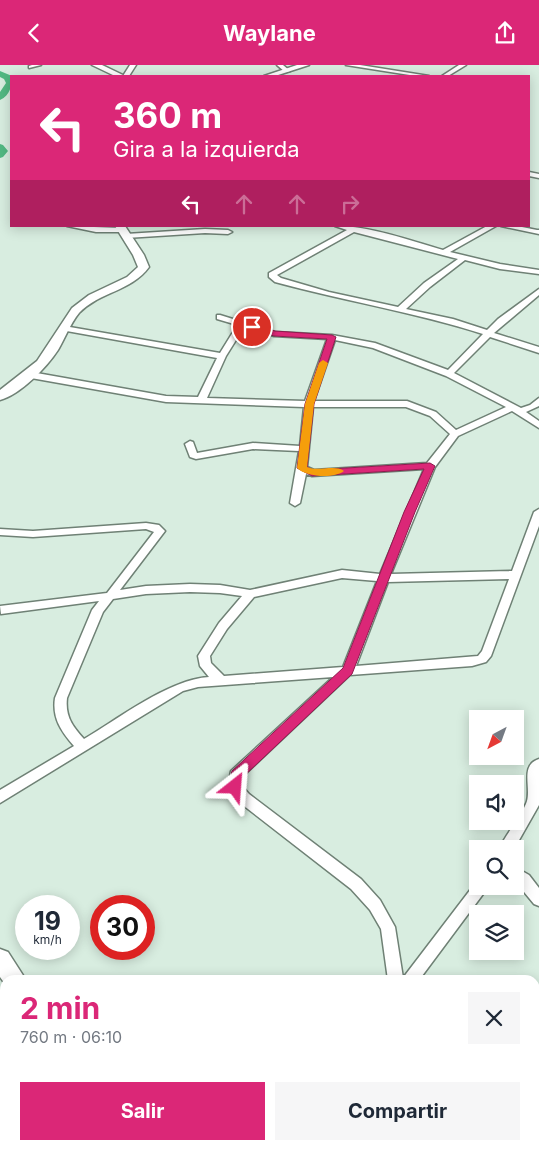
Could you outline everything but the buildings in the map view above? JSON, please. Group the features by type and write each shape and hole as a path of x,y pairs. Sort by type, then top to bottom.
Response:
{"street":[{"path":"31,67 38,65"},
{"path":"96,65 119,75"},
{"path":"280,65 287,71"},
{"path":"272,75 305,65"},
{"path":"348,65 419,75"},
{"path":"447,75 463,65"},
{"path":"74,227 122,231 228,232"},
{"path":"342,227 462,259 514,270 539,272"},
{"path":"367,233 380,227"},
{"path":"442,253 491,227"},
{"path":"510,227 537,232"},
{"path":"352,230 272,275 278,280 328,294 450,321 539,350"},
{"path":"0,396 31,375 51,351 76,310 106,290 139,275 144,267 138,250 122,231"},
{"path":"400,309 426,285 462,259"},
{"path":"449,374 488,333 539,291"},
{"path":"220,317 274,334 332,337 375,346 449,374 517,409 539,425"},
{"path":"201,401 222,356 237,332 238,322"},
{"path":"64,328 222,356"},
{"path":"295,503 302,468 309,404 332,337"},
{"path":"31,375 166,399 309,404 407,403 433,414 455,434"},
{"path":"395,975 388,927 375,905 356,884 244,798 235,787 236,775 348,670 430,466 455,434 517,409 537,405"},
{"path":"190,444 193,455 196,457 253,446 303,449"},
{"path":"302,468 312,473 430,466"},
{"path":"0,797 179,689 198,682 472,662 482,659 487,653 539,512"},
{"path":"0,532 33,534 155,527 160,531 98,610 61,698 60,718 66,728 83,747"},
{"path":"1,610 146,591 190,588 220,589 250,594 342,574 384,578 515,575"},
{"path":"220,679 206,666 203,661 204,656 223,626 250,594"},
{"path":"511,840 534,802 534,770 539,764"},
{"path":"524,879 539,899"},
{"path":"414,975 475,895"},
{"path":"0,959 11,975"}],"waterway":[{"path":"0,74 8,77 10,83 0,97"},
{"path":"0,147 3,151 0,155"}],"slow traffic":[{"path":"323,363 309,404 302,468 312,473 339,471"}],"route":[{"path":"235,787 236,775 348,670 430,466 312,473 302,468 309,404 332,337 274,334 252,327"}]}
